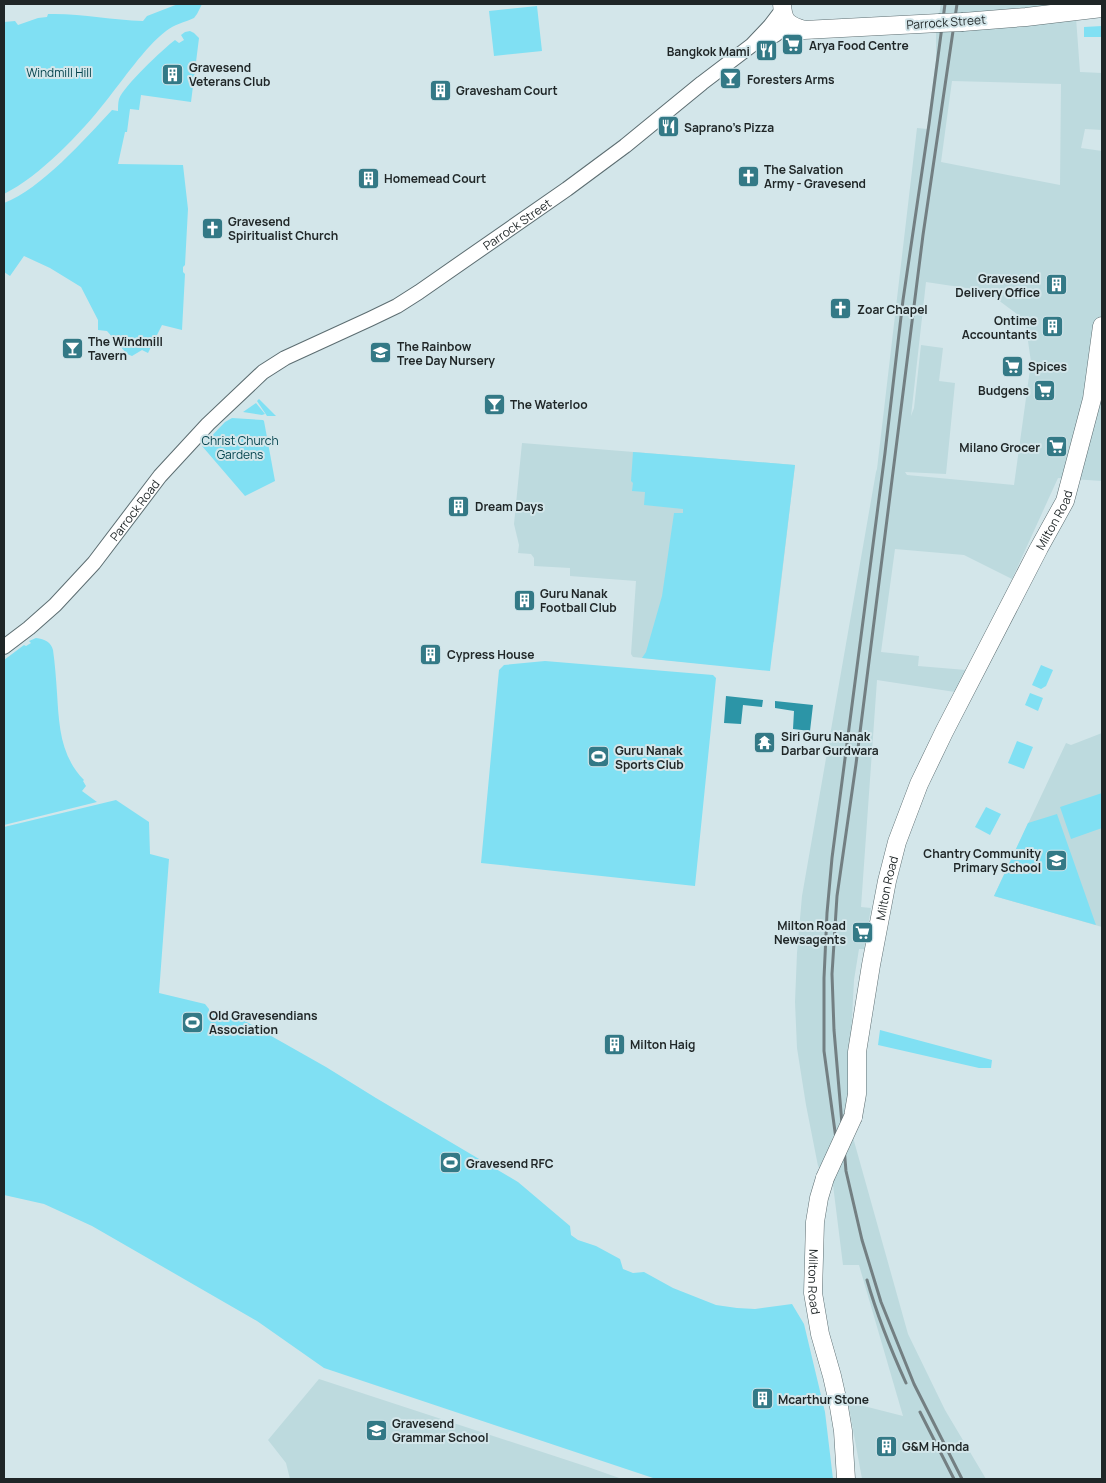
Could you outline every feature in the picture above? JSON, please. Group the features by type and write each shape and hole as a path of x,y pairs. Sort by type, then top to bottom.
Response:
{"main road":[{"name":"Parrock Street","path":"782,7 784,17 791,25 804,30 963,22 1102,8"},
{"name":"Milton Road","path":"846,1479 843,1431 832,1376 820,1334 813,1293 815,1222 825,1178 853,1117 857,1094 857,1052 887,881 897,842 919,784 1039,548 1065,501 1092,399 1102,326"}],"street":[{"name":"Parrock Street","path":"752,46 770,26 782,7"},
{"name":"Parrock Street","path":"263,372 285,358 397,306 419,292 580,180 702,83 752,46 791,25"},
{"name":"Parrock Road","path":"4,646 41,618 60,599 94,562 160,476 208,424 263,372"}],"shaded area":[{"path":"941,4 1075,4 1080,72 1102,73 1102,130 1085,129 1081,148 1102,151 1102,481 1058,478 1012,579 964,555 895,549 881,652 919,656 918,666 966,670 955,692 877,680 861,907 871,908 864,949 859,949 854,980 849,1103 854,1141 908,1334 945,1410 986,1479 862,1479 848,1402 903,1416 859,1265 843,1265 833,1185 818,1166 797,1048 795,1002 797,953 802,896 877,469 917,128 927,129 936,60 936,31","holes":["952,81 1061,84 1060,185 941,162","926,282 986,291 1025,320 1031,362 1014,485 907,475 905,472 946,474 955,383 939,381 943,348 921,345 914,408 911,416"]},
{"path":"522,443 795,465 774,642 716,665 633,657 631,654 636,581 570,576 570,568 534,566 534,558 531,554 518,553 519,545 514,524"},
{"path":"726,696 763,700 762,707 743,705 741,724 724,723"},
{"path":"775,701 813,705 810,731 793,729 794,711 775,708"},
{"name":"Chantry Community Primary School","path":"1102,733 1102,927 994,896 1066,743 1071,745"},
{"name":"Gravesend Grammar School","path":"319,1379 622,1479 290,1479 286,1463 268,1440"}],"green space":[{"name":"Windmill Hill","path":"178,4 202,4 194,18 169,29 150,46 96,113 59,153 32,176 4,194 4,22 15,21 18,25 47,17 48,14 143,21 147,16"},
{"path":"537,6 542,51 494,56 489,11"},
{"path":"1102,26 1102,37 1084,37 1084,27"},
{"path":"190,31 199,38 191,102 141,95 139,110 130,109 127,132 125,132 118,164 183,165 188,209 185,265 183,267 185,274 182,330 162,325 148,353 142,350 132,356 127,354 107,331 98,330 98,320 81,287 50,268 24,256 10,276 4,272 4,203 33,187 62,162 112,110 118,111 119,99 122,93 136,77 175,40 179,43 184,40 181,35"},
{"path":"259,399 276,416 267,416 257,401"},
{"path":"256,403 265,414 243,412"},
{"name":"Christ Church Gardens","path":"232,418 264,421 275,481 245,496 202,446 225,422"},
{"path":"633,452 795,465 770,671 642,658 646,652 662,596 674,513 683,513 683,509 644,505 645,492 632,491"},
{"path":"36,638 47,641 53,650 60,728 65,750 76,771 84,780 86,786 82,791 97,802 4,825 4,660"},
{"name":"Guru Nanak Sports Club","path":"545,661 713,675 716,678 695,886 481,863 499,670 504,665"},
{"path":"1041,665 1053,670 1046,686 1041,689 1032,685"},
{"path":"1030,693 1043,698 1038,711 1025,705"},
{"path":"1017,741 1033,747 1024,769 1008,763"},
{"path":"1102,793 1102,828 1071,839 1060,807"},
{"path":"116,800 149,822 150,854 169,859 159,993 205,1004 209,1009 209,1013 236,1016 326,1067 518,1182 570,1226 571,1235 620,1259 623,1269 633,1273 644,1272 673,1288 716,1305 755,1309 792,1304 804,1324 825,1412 833,1479 656,1479 324,1368 257,1321 92,1226 44,1204 4,1195 4,827"},
{"path":"986,807 1001,814 990,835 975,827"},
{"path":"1057,814 1096,925 994,896 1028,823"},
{"path":"880,1030 992,1060 991,1068 979,1068 878,1045"}],"railway":[{"path":"839,1161 824,1051 824,978 832,858 903,300 945,4"},
{"path":"957,4 923,235 856,764 837,896 832,974 834,1030 846,1171 862,1240 881,1302 914,1384 962,1479"},
{"path":"867,1280 875,1306 906,1383"},
{"path":"920,1412 954,1479"}],"place":[{"name":"Arya Food Centre","path":"793,45"},
{"name":"Bangkok Mami","path":"766,51"},
{"name":"Gravesend Veterans Club","path":"173,74"},
{"name":"Foresters Arms","path":"731,79"},
{"name":"Gravesham Court","path":"440,90"},
{"name":"Saprano's Pizza","path":"668,127"},
{"name":"The Salvation Army - Gravesend","path":"748,176"},
{"name":"Homemead Court","path":"368,178"},
{"name":"Gravesend Spiritualist Church","path":"212,228"},
{"name":"Gravesend Delivery Office","path":"1056,285"},
{"name":"Zoar Chapel","path":"841,309"},
{"name":"Ontime Accountants","path":"1053,327"},
{"name":"The Windmill Tavern","path":"72,348"},
{"name":"The Rainbow Tree Day Nursery","path":"381,353"},
{"name":"Spices","path":"1012,366"},
{"name":"Budgens","path":"1045,390"},
{"name":"The Waterloo","path":"494,404"},
{"name":"Milano Grocer","path":"1056,447"},
{"name":"Dream Days","path":"459,506"},
{"name":"Guru Nanak Football Club","path":"524,600"},
{"name":"Cypress House","path":"431,654"},
{"name":"Siri Guru Nanak Darbar Gurdwara","path":"765,743"},
{"name":"Guru Nanak Sports Club","path":"599,757"},
{"name":"Chantry Community Primary School","path":"1057,860"},
{"name":"Milton Road Newsagents","path":"862,932"},
{"name":"Old Gravesendians Association","path":"193,1022"},
{"name":"Milton Haig","path":"614,1044"},
{"name":"Gravesend RFC","path":"450,1163"},
{"name":"Mcarthur Stone","path":"762,1399"},
{"name":"Gravesend Grammar School","path":"376,1430"},
{"name":"G&M Honda","path":"886,1446"}]}
